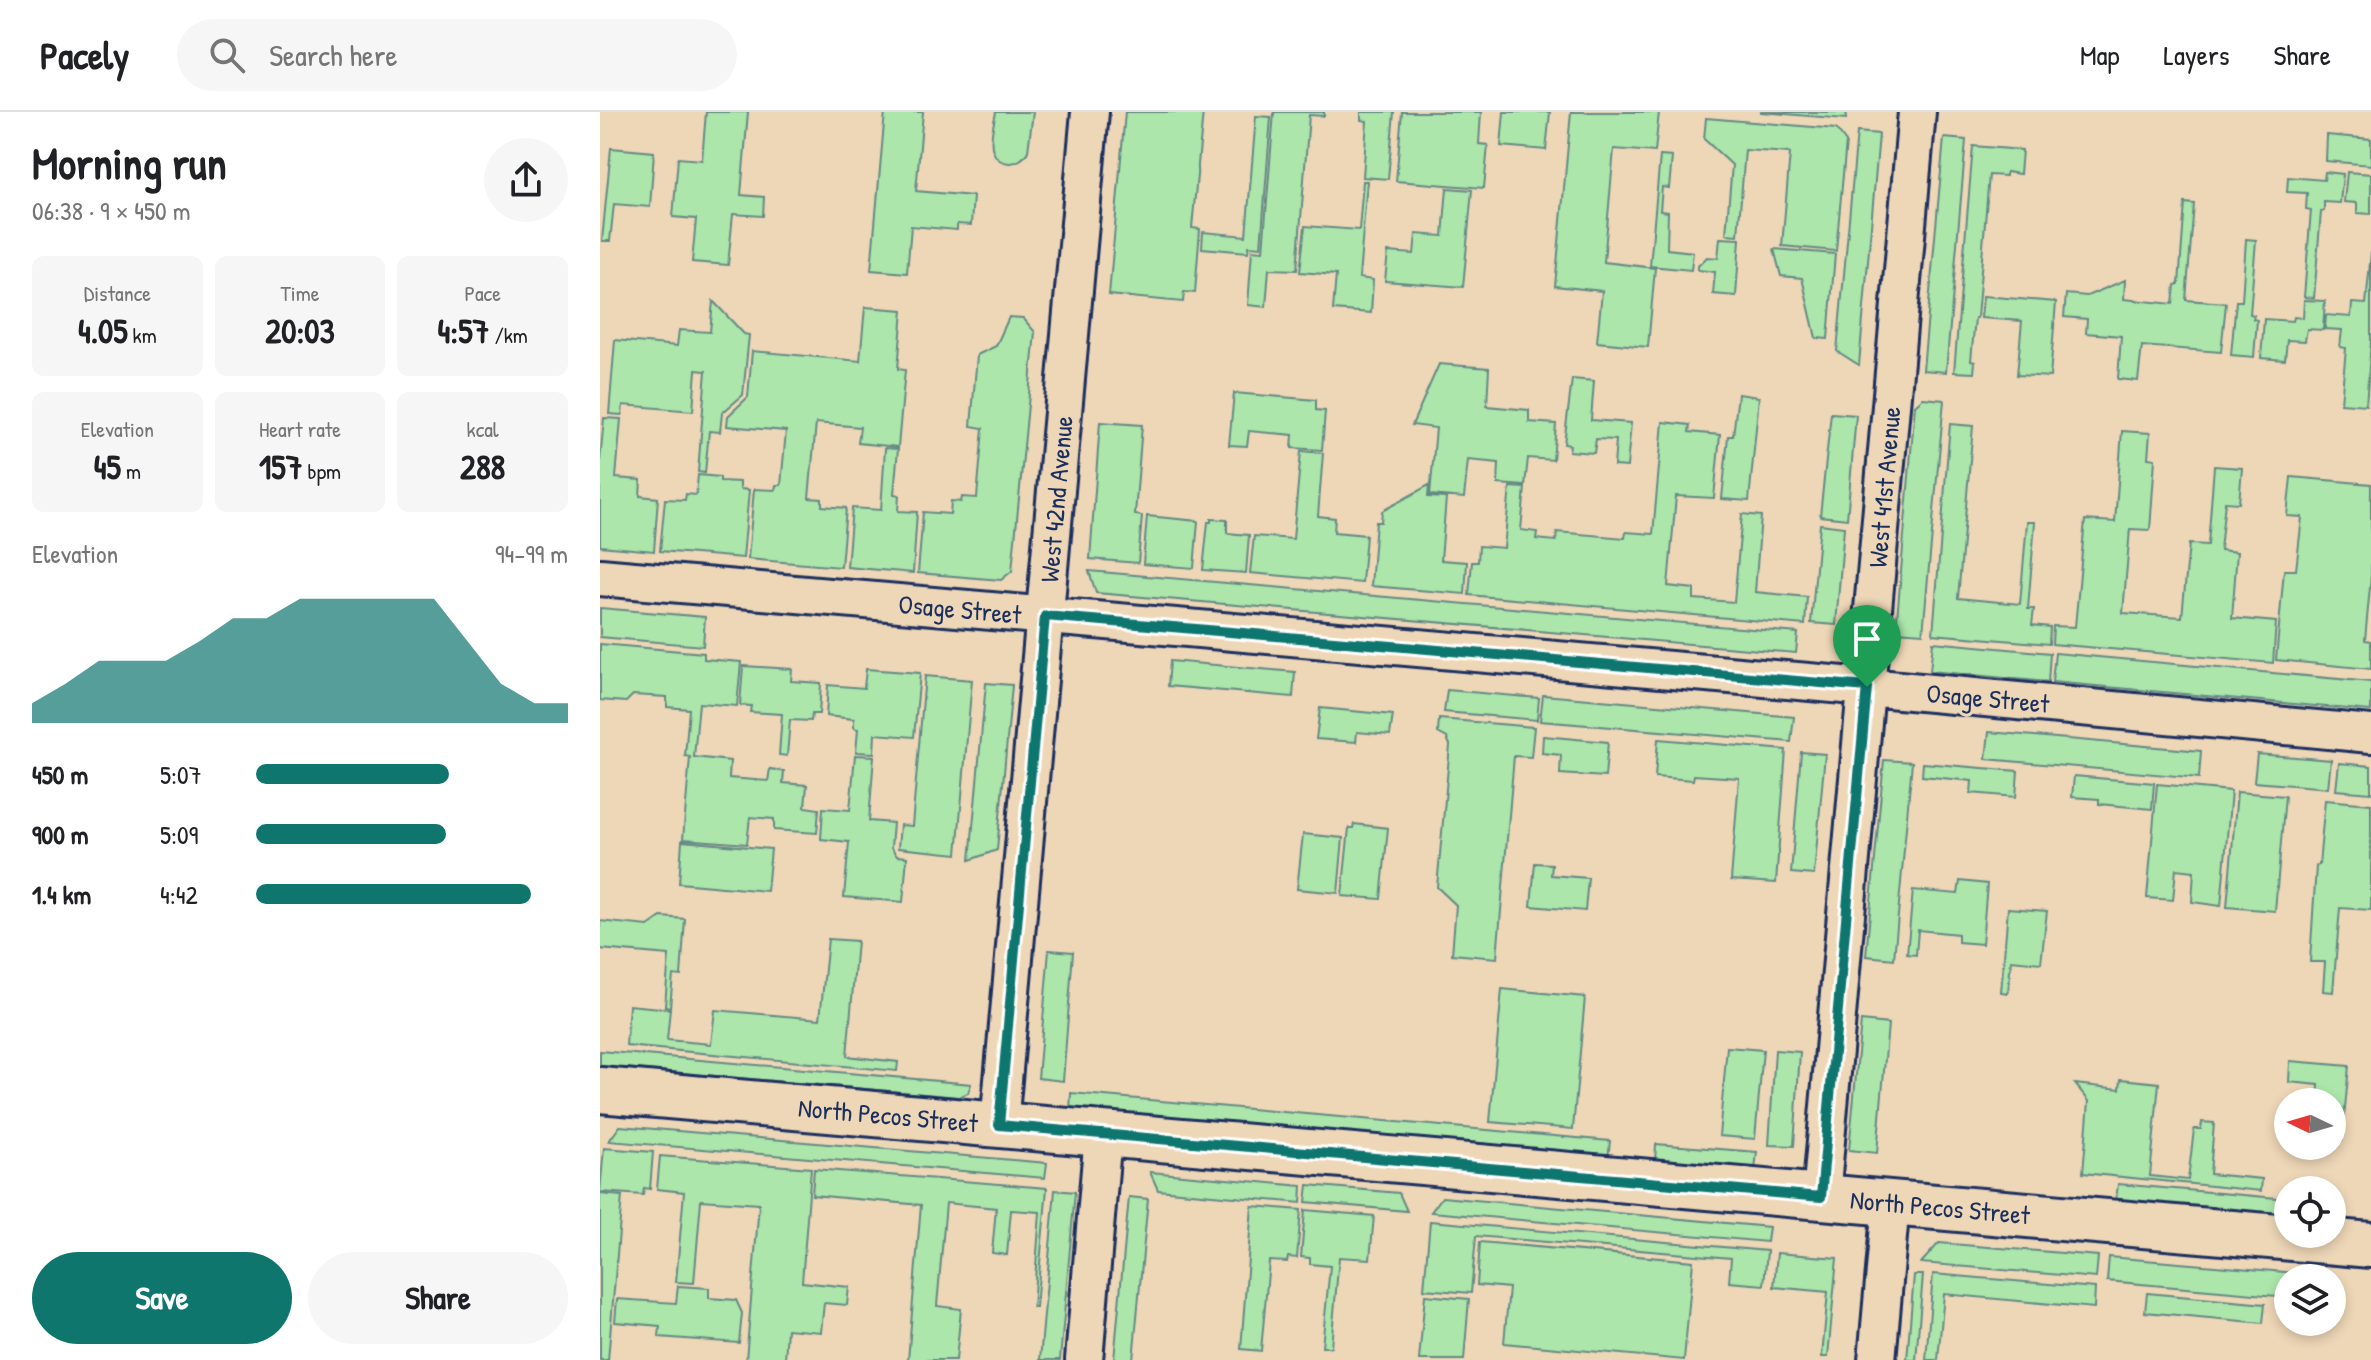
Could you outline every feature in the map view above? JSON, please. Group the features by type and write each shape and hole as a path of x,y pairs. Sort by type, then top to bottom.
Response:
{"main road":[{"name":"North Pecos Street","path":"600,1090 2371,1245"}],"street":[{"name":"West 42nd Avenue","path":"999,1125 1090,112"},
{"name":"West 41st Avenue","path":"1821,1197 1917,112"},
{"name":"Osage Street","path":"600,577 2371,734"},
{"path":"1084,1360 1103,1134"},
{"path":"1877,1360 1891,1203"}],"green space":[{"path":"706,112 748,112 741,195 764,197 763,216 733,214 728,265 692,262 696,219 673,217 678,158 702,160"},
{"path":"885,112 923,112 916,191 973,196 971,225 957,224 957,230 911,226 907,273 871,270"},
{"path":"996,112 1033,112 1028,151 1020,160 1005,162 993,151"},
{"path":"1125,112 1203,112 1192,228 1200,229 1195,293 1184,292 1183,302 1109,295"},
{"path":"1274,112 1324,112 1324,116 1309,115 1297,270 1269,269 1266,307 1248,305 1252,250 1263,251"},
{"path":"1361,112 1394,112 1388,179 1363,177 1367,121 1361,120"},
{"path":"1402,112 1481,112 1479,144 1488,145 1484,188 1396,181"},
{"path":"1504,112 1550,112 1546,150 1501,146"},
{"path":"1571,112 1659,112 1655,152 1614,149 1604,262 1655,268 1648,347 1597,342 1602,291 1555,286"},
{"path":"1760,112 1847,112 1846,119"},
{"path":"1256,116 1271,117 1261,247 1249,246 1248,252 1202,248 1203,232 1246,236"},
{"path":"1706,118 1836,129 1846,142 1836,251 1782,246 1790,153 1745,150 1738,235 1726,234 1732,165 1704,139"},
{"path":"1857,132 1879,134 1859,365 1837,351"},
{"path":"2327,135 2371,139 2371,165 2326,161"},
{"path":"1944,138 1966,140 1946,372 1923,370"},
{"path":"1973,146 2022,150 2020,174 2006,172 2006,176 1989,175 1971,361 1975,362 1974,373 1954,372"},
{"path":"611,148 654,152 650,207 614,204 610,241 602,241"},
{"path":"1660,156 1672,157 1669,188 1662,187 1660,211 1668,212 1667,249 1693,252 1691,270 1650,266"},
{"path":"2325,172 2343,174 2340,203 2324,202 2314,298 2304,297 2311,210 2306,209 2307,193 2287,192 2288,177 2324,180"},
{"path":"2347,172 2371,174 2371,214 2357,213 2357,203 2344,202"},
{"path":"1363,181 1367,181 1359,278 1373,280 1371,313 1333,310 1336,275 1300,272 1305,226 1359,230"},
{"path":"1447,188 1472,190 1463,287 1385,281 1388,252 1414,254 1416,234 1443,236"},
{"path":"2185,203 2194,204 2186,300 2226,303 2221,352 2142,346 2138,381 2118,379 2121,336 2086,333 2087,319 2064,317 2066,294 2087,296 2125,280 2124,299 2173,304 2175,285 2179,284"},
{"path":"1720,238 1740,239 1736,296 1713,294 1715,272 1698,270 1707,257 1718,258"},
{"path":"2246,239 2256,240 2250,314 2257,320 2254,357 2231,355 2236,301 2242,301"},
{"path":"1774,249 1835,254 1828,339 1816,338 1802,278 1781,276"},
{"path":"2371,252 2371,342 2366,405 2341,403 2346,348 2340,347 2342,330 2325,329 2326,315 2351,317 2352,303 2366,304"},
{"path":"1983,296 2056,302 2050,377 2017,375 2022,321 1981,318"},
{"path":"2304,300 2325,301 2323,330 2307,329 2305,341 2287,340 2285,360 2261,358 2264,319 2293,321 2294,317 2303,318"},
{"path":"713,301 744,334 749,335 743,395 722,413 720,432 709,431 705,473 698,472 706,371 696,370 693,411 623,405 622,415 609,414 615,340 677,346 679,330 710,332"},
{"path":"865,307 903,310 898,369 905,370 898,447 858,443 860,427 816,423 809,498 822,499 822,506 846,508 841,567 748,559 754,489 775,490 776,485 781,485 786,431 727,426 728,416 748,397 752,351 860,361"},
{"path":"1009,317 1023,318 1035,332 1012,571 1001,580 918,573 923,512 950,514 951,501 961,502 962,497 977,498 983,428 971,426 977,355 996,346"},
{"path":"1439,364 1489,368 1487,406 1529,410 1529,422 1556,424 1553,460 1528,458 1525,486 1498,484 1499,463 1468,460 1464,498 1430,495 1436,428 1412,425"},
{"path":"1572,379 1594,381 1591,420 1631,423 1627,467 1614,466 1616,440 1596,439 1594,453 1569,451 1570,445 1564,444"},
{"path":"1234,393 1316,400 1316,410 1325,411 1322,450 1292,448 1293,435 1249,431 1247,446 1229,445"},
{"path":"1738,394 1759,397 1749,501 1722,499 1728,436 1733,436"},
{"path":"1923,398 1944,400 1923,633 1896,631 1915,405"},
{"path":"1831,413 1856,415 1847,519 1820,516"},
{"path":"604,418 621,419 616,478 641,480 640,496 658,498 654,551 600,546 600,461"},
{"path":"1100,422 1142,425 1135,515 1142,516 1138,563 1090,559"},
{"path":"1663,422 1690,425 1689,432 1720,435 1714,498 1676,496 1668,586 1694,589 1694,599 1734,602 1742,514 1761,516 1755,592 1807,597 1805,625 1469,595 1472,562 1478,562 1479,546 1504,548 1510,487 1525,488 1521,530 1537,532 1536,539 1556,541 1557,532 1625,538 1626,532 1653,534"},
{"path":"1950,424 1973,426 1958,598 2020,604 2027,522 2035,522 2028,609 2034,609 2032,625 2050,627 2049,644 1933,634"},
{"path":"2122,431 2150,433 2148,458 2155,459 2150,530 2130,529 2123,613 2182,617 2189,544 2208,545 2214,466 2242,468 2239,503 2225,502 2220,550 2237,552 2232,618 2276,622 2273,663 2052,644 2053,626 2075,627 2085,520 2115,522"},
{"path":"885,448 898,449 894,494 899,495 898,511 917,512 913,573 847,567 852,508 881,510"},
{"path":"1301,451 1323,453 1318,516 1335,518 1334,532 1366,535 1362,583 1250,573 1254,536 1293,539"},
{"path":"698,475 740,482 740,489 749,490 743,558 660,551 665,499 685,500 686,494 696,495"},
{"path":"2291,477 2371,484 2371,576 2365,640 2371,641 2371,669 2276,660 2284,570 2296,570 2302,517 2287,516"},
{"path":"1429,485 1428,497 1446,498 1441,560 1467,562 1465,594 1371,586 1376,522 1381,522 1382,511"},
{"path":"1147,516 1198,521 1194,568 1143,564"},
{"path":"1211,519 1227,520 1227,533 1249,535 1246,573 1203,570 1208,522"},
{"path":"1820,524 1844,527 1836,625 1811,623"},
{"path":"1089,571 1798,633 1796,653 1096,593"},
{"path":"600,608 705,617 703,646 600,637"},
{"path":"1933,642 2050,653 2048,682 1930,671"},
{"path":"600,644 704,653 704,659 741,662 737,706 699,703 694,757 730,761 729,778 768,781 770,769 784,771 783,783 807,785 805,807 819,809 817,833 774,830 774,819 750,817 747,844 683,839 690,757 685,756 689,709 667,707 667,697 633,695 626,702 600,700"},
{"path":"2055,653 2371,682 2371,711 2052,682"},
{"path":"1170,661 1295,672 1293,697 1168,686"},
{"path":"743,666 792,669 791,681 821,683 819,714 812,714 811,721 790,720 787,756 779,755 782,714 750,712 751,706 740,705"},
{"path":"866,669 920,673 914,737 875,734 874,753 856,752 858,729 854,728 854,719 826,716 828,685 864,688"},
{"path":"925,676 972,680 957,854 898,848 900,825 912,826"},
{"path":"986,683 1012,685 997,850 970,860"},
{"path":"1447,690 1539,698 1537,720 1444,712"},
{"path":"1543,695 1794,717 1791,742 1540,721"},
{"path":"1320,708 1393,715 1390,735 1357,732 1356,742 1316,739"},
{"path":"1439,719 1534,727 1531,757 1514,756 1497,958 1452,954 1456,905 1437,887 1450,745 1447,738 1438,733"},
{"path":"1989,732 2201,751 2199,778 1986,759"},
{"path":"1543,736 1608,742 1605,777 1560,774 1561,755 1542,753"},
{"path":"1658,739 1786,750 1776,883 1731,880 1739,778 1694,775 1693,780 1655,777"},
{"path":"1801,752 1825,754 1814,875 1791,873"},
{"path":"2257,754 2331,760 2328,788 2254,782"},
{"path":"855,755 874,756 869,821 893,823 891,848 897,856 907,857 903,902 844,897 849,842 821,839 823,808 850,810"},
{"path":"1884,760 1912,762 1894,959 1866,956"},
{"path":"1923,763 2018,771 2016,797 1971,793 1972,781 1922,776"},
{"path":"2339,763 2371,766 2371,793 2336,790"},
{"path":"2074,776 2154,783 2152,809 2099,804 2099,799 2072,797"},
{"path":"2157,784 2231,791 2221,906 2192,902 2194,871 2176,869 2173,900 2147,898"},
{"path":"2237,792 2285,796 2275,911 2227,907"},
{"path":"2325,800 2371,804 2371,910 2340,908 2333,992 2323,991 2325,962 2310,962 2316,866 2319,865"},
{"path":"1354,824 1388,828 1381,899 1342,896 1349,828 1353,828"},
{"path":"1303,834 1343,838 1338,893 1297,889"},
{"path":"682,841 771,849 767,891 679,883"},
{"path":"1535,863 1552,864 1551,875 1588,878 1585,911 1531,906"},
{"path":"1960,881 1987,884 1982,944 1958,942 1958,934 1918,930 1916,955 1907,954 1913,890 1958,894"},
{"path":"2008,908 2047,911 2041,963 2011,960 2008,993 2001,992"},
{"path":"661,917 685,919 681,976 673,975 670,1007 665,1006 669,955 600,949 600,921 648,926"},
{"path":"828,939 857,941 847,1056 898,1062 897,1071 626,1046 629,1005 670,1009 667,1040 711,1044 715,1010 820,1019"},
{"path":"1049,950 1073,952 1063,1081 1038,1078"},
{"path":"1502,989 1585,997 1573,1129 1490,1122"},
{"path":"1861,1021 1888,1024 1877,1153 1849,1150"},
{"path":"1727,1047 1763,1050 1755,1139 1719,1136"},
{"path":"1775,1050 1800,1052 1794,1146 1769,1145"},
{"path":"600,1051 971,1084 968,1093 959,1097 600,1066"},
{"path":"2290,1061 2349,1066 2346,1098 2346,1088 2319,1088 2319,1085 2289,1082"},
{"path":"2121,1079 2159,1083 2150,1176 2188,1180 2194,1129 2201,1129 2202,1122 2214,1123 2210,1174 2262,1179 2261,1191 2083,1173 2089,1101 2075,1084 2120,1089"},
{"path":"1071,1093 1610,1141 1608,1158 1070,1110"},
{"path":"620,1126 1047,1163 1045,1178 609,1141"},
{"path":"1656,1144 1757,1152 1755,1170 1655,1162"},
{"path":"604,1148 653,1152 650,1189 644,1188 643,1195 600,1192"},
{"path":"660,1156 811,1168 802,1282 849,1287 847,1305 824,1303 821,1332 787,1329 785,1360 746,1360 759,1204 701,1200 694,1283 676,1282 684,1192 657,1189"},
{"path":"814,1169 1047,1188 1036,1307 1033,1307 1040,1212 1011,1210 1007,1255 992,1253 996,1208 946,1203 937,1306 961,1309 956,1360 908,1360 921,1205 812,1195"},
{"path":"1150,1172 1302,1186 1301,1203 1158,1190"},
{"path":"2118,1184 2274,1198 2274,1214 2116,1200"},
{"path":"1308,1185 1399,1193 1407,1211 1306,1202"},
{"path":"1055,1190 1075,1192 1060,1360 1040,1360"},
{"path":"600,1194 622,1196 608,1360 600,1360"},
{"path":"1129,1197 1148,1199 1133,1360 1114,1360"},
{"path":"1442,1197 1769,1227 1767,1242 1431,1212"},
{"path":"1252,1206 1301,1210 1297,1258 1288,1257 1287,1262 1269,1261 1261,1351 1241,1349"},
{"path":"1305,1210 1374,1216 1370,1259 1339,1257 1331,1347 1322,1347 1330,1266 1310,1264 1310,1258 1301,1257"},
{"path":"1430,1221 1767,1251 1764,1285 1729,1282 1731,1258 1476,1236 1471,1293 1424,1289"},
{"path":"1480,1242 1693,1261 1684,1360 1504,1343 1509,1288 1477,1285"},
{"path":"1939,1243 2098,1256 2096,1278 1921,1263"},
{"path":"1777,1253 1837,1258 1828,1357 1822,1357 1828,1292 1774,1287"},
{"path":"2109,1257 2274,1271 2274,1296 2107,1281"},
{"path":"1933,1274 2095,1288 2094,1308 1944,1294 1938,1360 1926,1360"},
{"path":"1914,1275 1923,1275 1916,1360 1907,1360"},
{"path":"678,1286 709,1288 709,1298 736,1300 742,1313 739,1343 659,1337 660,1326 615,1322 617,1299 676,1303"},
{"path":"2147,1293 2265,1304 2263,1323 2145,1312"},
{"path":"1425,1295 1469,1299 1464,1360 1419,1360"}],"route":[{"path":"1045,616 1867,687 1821,1197 999,1125 1045,616"}]}
